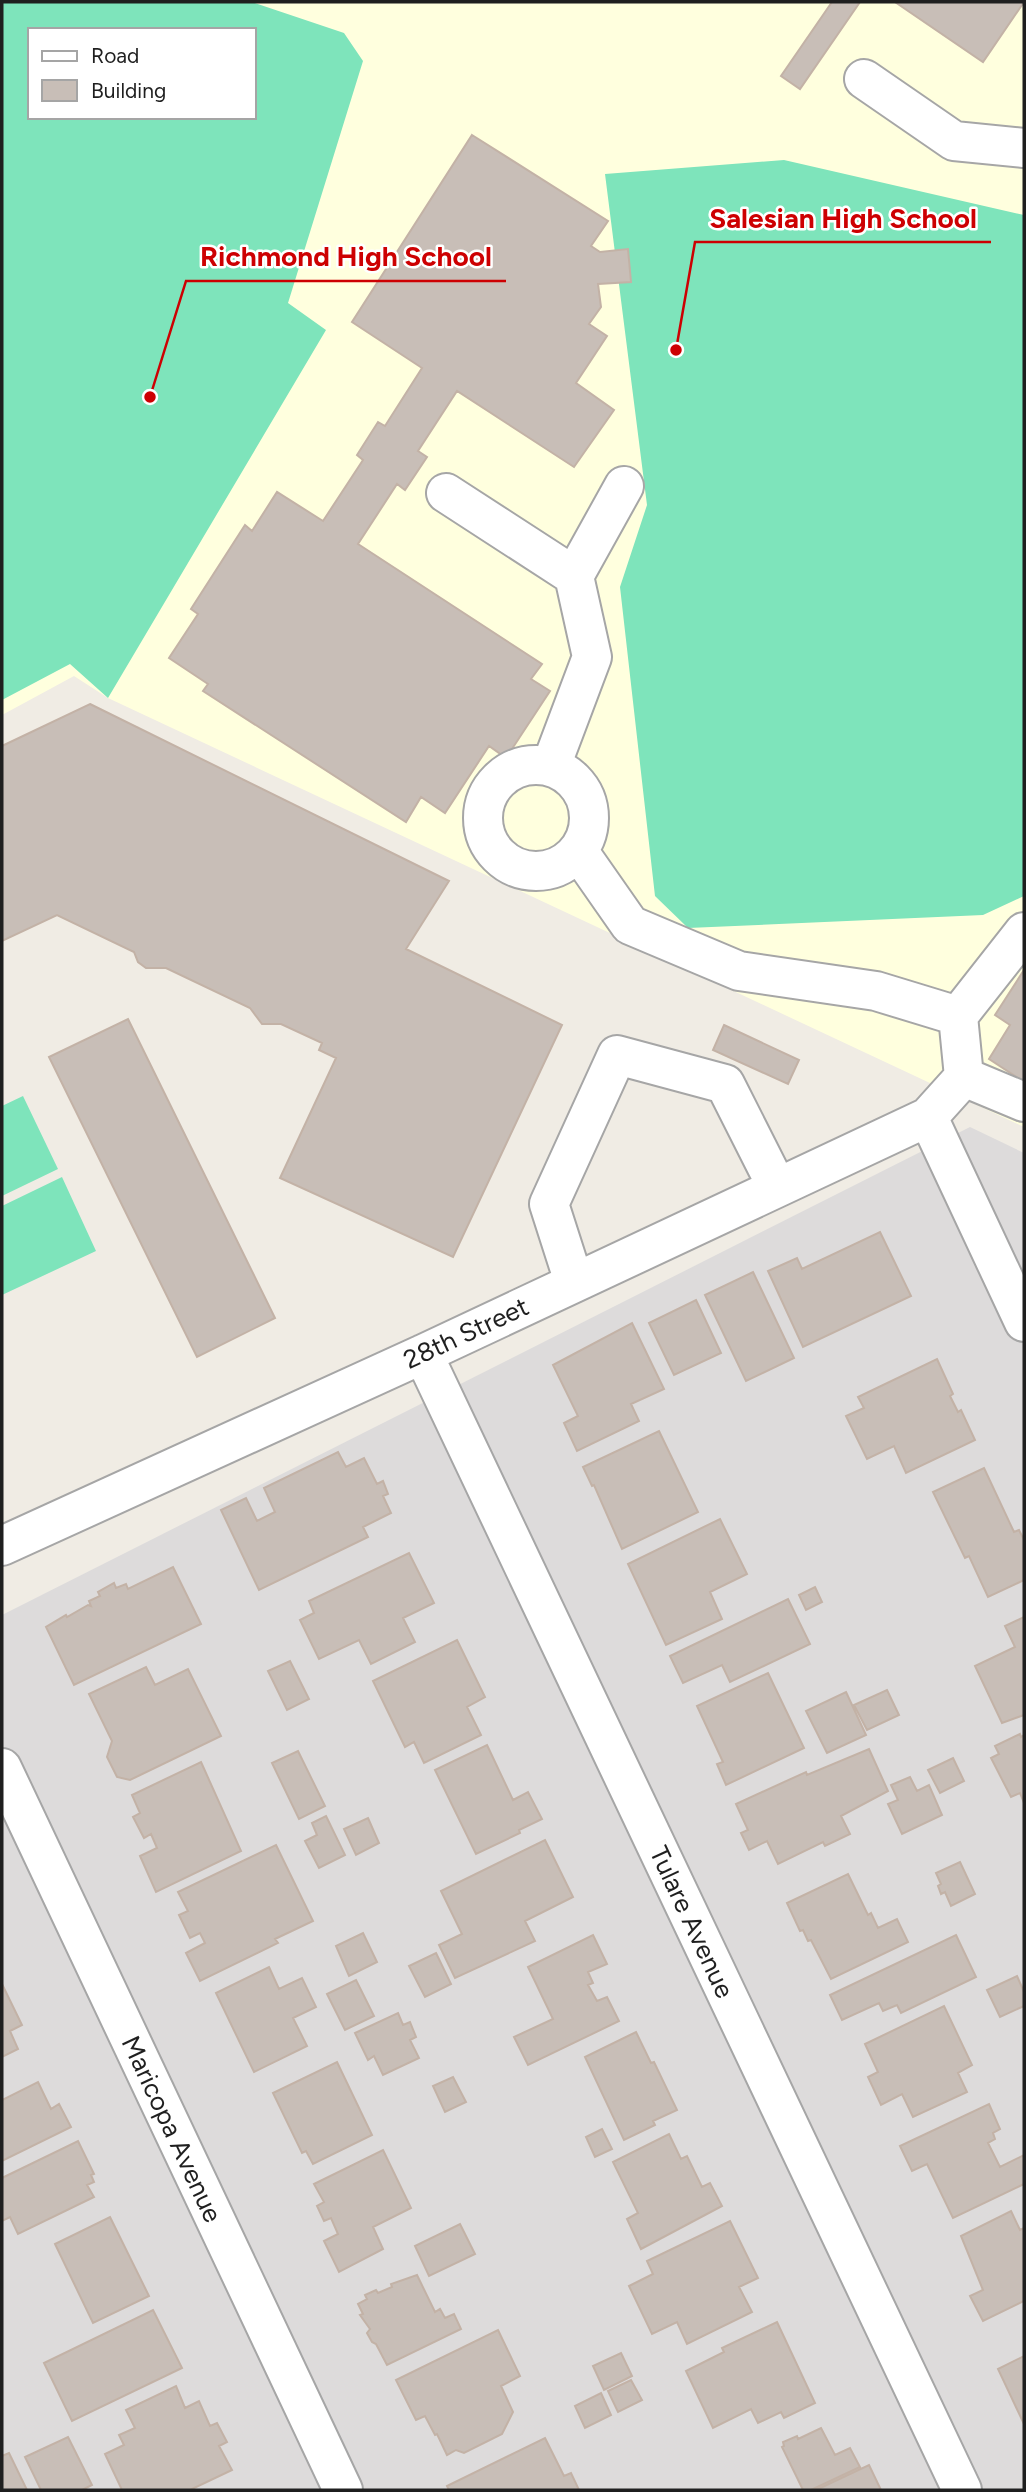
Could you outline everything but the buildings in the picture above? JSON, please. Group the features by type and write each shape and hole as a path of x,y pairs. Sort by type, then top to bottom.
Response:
{"street":[{"path":"864,79 954,141 1024,148"},
{"path":"551,766 592,657 574,576 624,486"},
{"path":"446,493 574,576"},
{"path":"530,765 551,766 570,776 583,792 590,812 589,833 579,852 562,866 543,872 522,870 503,861 489,845 482,825 484,803 494,785 510,771 530,765"},
{"path":"579,852 630,925 739,971 876,991 958,1016"},
{"path":"1024,932 958,1016 964,1077 928,1117 1024,1322"},
{"path":"575,1282 549,1204 617,1055 724,1084 777,1187"},
{"path":"964,1077 1024,1102"},
{"name":"28th Street","path":"2,1546 423,1354 928,1117"},
{"name":"Tulare Avenue","path":"423,1354 962,2490"},
{"name":"Maricopa Avenue","path":"2,1768 343,2490"}],"shaded area":[{"path":"2,2 1024,2 1024,1127 108,698 74,676 2,715"},
{"path":"970,1127 1024,1153 1024,2490 2,2490 2,1615"}],"green space":[{"path":"2,2 252,2 344,33 363,61 288,303 326,330 108,698 70,664 2,700"},
{"path":"784,160 1024,215 1024,896 983,915 688,928 655,896 620,587 647,505 605,174"},
{"path":"23,1096 58,1169 2,1196 2,1106"},
{"path":"62,1177 96,1251 2,1295 2,1206"}],"place":[{"name":"Salesian High School","path":"676,350"},
{"name":"Richmond High School","path":"150,397"}]}
